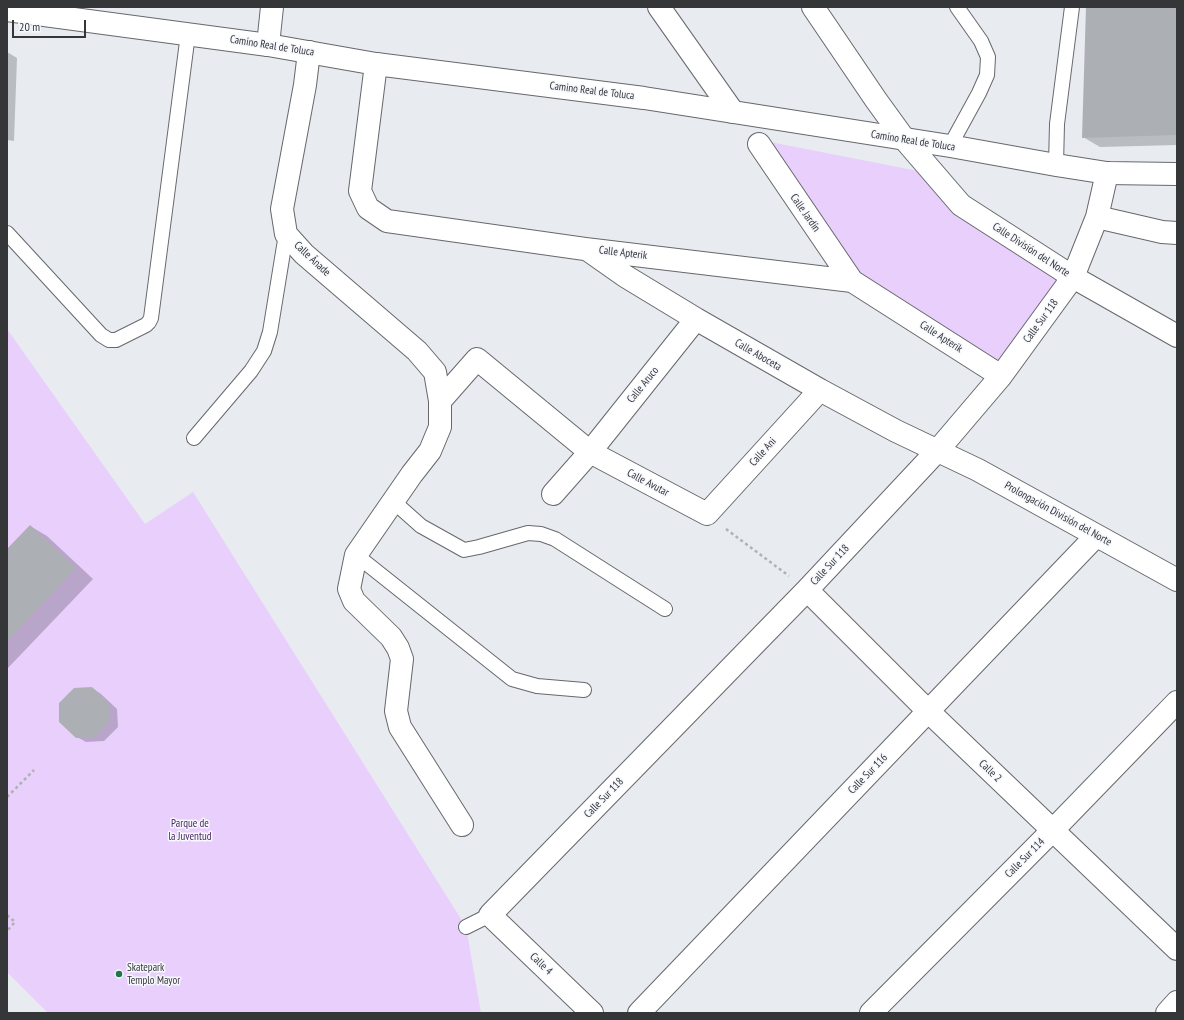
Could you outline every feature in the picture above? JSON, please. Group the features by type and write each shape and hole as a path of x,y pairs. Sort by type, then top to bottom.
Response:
{"street":[{"path":"268,44 272,7"},
{"path":"659,7 733,112"},
{"path":"813,7 905,140"},
{"name":"Camino Real de Toluca","path":"7,10 94,14 188,34 268,44 376,64 644,98 950,146 1107,173 1177,174"},
{"name":"Calle Ánade","path":"309,52 305,85 282,209 286,234 304,254 417,351 435,372 440,401 440,427 430,451 356,555"},
{"name":"Calle Apterik","path":"376,64 360,191 368,208 387,221 585,248 852,281 1001,376"},
{"name":"Calle División del Norte","path":"905,140 961,205 1073,277 1177,336"},
{"name":"Calle Jardín","path":"759,144 852,281"},
{"name":"Calle Sur 118","path":"490,915 799,584 938,450 1001,376 1073,277 1097,217 1107,173"},
{"path":"1097,217 1162,232 1177,233"},
{"name":"Calle Aboceta","path":"585,248 625,276 696,319 820,390 896,431 938,450"},
{"name":"Calle Aruco","path":"553,494 590,452 696,319"},
{"path":"440,401 477,359 590,452"},
{"name":"Calle Ani","path":"706,514 820,390"},
{"name":"Prolongación División del Norte","path":"938,450 978,470 1177,580"},
{"name":"Calle Avutar","path":"590,452 706,514"},
{"name":"Calle Sur 116","path":"640,1013 1096,536"},
{"path":"356,555 349,589 354,601 391,637 398,648 402,659 396,711 400,727 462,825"},
{"name":"Calle 2","path":"799,584 928,711 1177,949"},
{"name":"Calle Sur 114","path":"871,1013 1177,702"},
{"name":"Calle 4","path":"490,915 592,1013"},
{"path":"1167,1013 1177,1002"}],"lane":[{"path":"950,146 979,93 987,75 988,63 988,57 981,41 957,7"},
{"path":"1056,165 1057,124 1072,7"},
{"path":"7,233 101,336 108,340 116,340 149,322 151,318 188,34"},
{"path":"194,438 251,371 264,351 270,332 286,234"},
{"path":"394,502 421,526 464,550 528,533 541,534 555,539 665,609"},
{"path":"356,555 512,679 536,686 584,690"},
{"path":"466,927 490,915"}],"path":[{"path":"706,514 799,584"},
{"path":"7,797 34,770"},
{"path":"7,915 15,922 7,931"}],"green space":[{"path":"760,140 918,171 957,217 1063,273 1001,371 857,279"},
{"name":"Parque de la Juventud","path":"7,329 145,524 193,492 466,927 481,1013 48,1013 7,972"}],"building":[{"path":"1086,7 1177,7 1177,135 1082,138"},
{"path":"30,525 76,568 7,641 7,549"},
{"path":"92,687 109,703 109,722 95,737 76,738 59,722 59,703 74,688"}],"place":[{"name":"Skatepark Templo Mayor","path":"119,974"}]}
